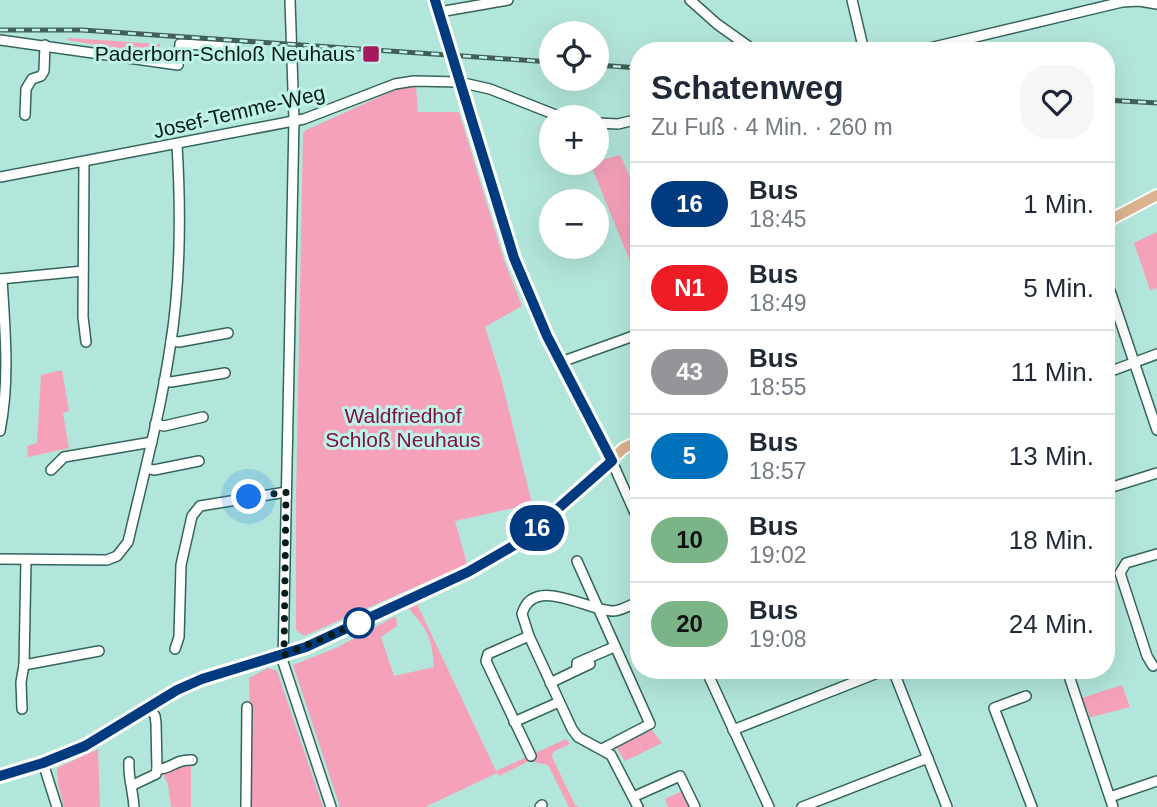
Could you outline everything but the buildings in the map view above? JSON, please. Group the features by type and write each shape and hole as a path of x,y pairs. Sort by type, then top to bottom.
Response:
{"main road":[{"path":"1115,217 1157,195"},
{"path":"0,776 85,746 148,706 202,679 284,655 328,637 489,561 543,523 630,445"}],"street":[{"path":"290,0 294,120 284,665 331,807"},
{"path":"435,0 514,258 541,322 630,502"},
{"path":"439,12 508,0"},
{"path":"690,0 742,42"},
{"path":"852,0 862,42"},
{"path":"952,42 1099,4 1139,1 1157,4"},
{"path":"0,40 178,65 180,44 232,46"},
{"path":"25,115 26,89 32,79 41,76 44,71 46,45"},
{"name":"Josef-Temme-Weg","path":"0,177 304,119 396,84 414,81 459,82 491,89 539,108"},
{"path":"609,124 630,121"},
{"path":"0,559 107,560 117,556 128,542 152,442 171,341 181,198 177,145"},
{"path":"84,163 83,271 86,342"},
{"path":"0,431 6,400 7,370 1,279 83,271"},
{"path":"1115,305 1157,429"},
{"path":"171,341 179,342 228,333"},
{"path":"561,362 630,337"},
{"path":"1115,370 1157,354"},
{"path":"164,381 225,373"},
{"path":"155,424 164,426 203,417"},
{"path":"51,470 64,457 152,442"},
{"path":"146,468 153,470 199,461"},
{"path":"1115,486 1157,473"},
{"path":"175,649 179,637 181,565 196,509 200,506 286,492"},
{"path":"1153,666 1147,656 1120,573 1126,563 1157,554"},
{"path":"22,709 26,559"},
{"path":"577,561 650,724 602,749"},
{"path":"630,605 615,611 597,609 564,597 550,596 528,603 523,614 529,636 550,683 578,737 611,755 638,807"},
{"path":"529,636 488,654 486,661 531,756"},
{"path":"550,683 577,670 577,663 614,647"},
{"path":"24,666 99,651"},
{"path":"710,679 769,807"},
{"path":"733,730 862,679"},
{"path":"897,679 947,807"},
{"path":"1070,679 1113,807"},
{"path":"1026,696 990,709 1032,807"},
{"path":"514,722 559,702"},
{"path":"133,785 156,774 157,769 155,716 148,706"},
{"path":"247,707 247,807"},
{"path":"802,807 928,758"},
{"path":"157,769 180,759 192,760"},
{"path":"129,762 134,807"},
{"path":"43,763 57,807"},
{"path":"633,797 680,776 695,807"},
{"path":"1110,797 1157,781"}],"green space":[{"path":"69,38 160,44 159,55 66,40"},
{"name":"Waldfriedhof Schloß Neuhaus","path":"416,86 418,112 459,112 504,260 522,306 485,327 501,378 532,504 455,521 467,564 304,636 296,630 303,134 306,130 397,89"},
{"path":"620,155 630,178 630,261 609,210 609,189 601,189 595,175 609,175 609,158"},
{"path":"1157,232 1157,288 1150,290 1134,243"},
{"path":"62,370 69,411 63,413 69,448 28,457 27,446 37,443 41,375"},
{"path":"417,604 496,771 566,739 570,744 553,752 552,757 575,805 579,807 569,807 548,765 529,761 425,807 340,807 293,665 336,648 396,616 397,626 381,637 394,676 434,667 428,635 409,609"},
{"path":"268,668 277,671 323,807 252,807 249,678"},
{"path":"1122,685 1130,707 1088,718 1089,714 1082,698"},
{"path":"652,730 662,743 625,761 616,747"},
{"path":"98,749 100,807 64,807 57,768"},
{"path":"183,762 191,763 191,807 171,807 168,784 163,774"},
{"path":"682,791 689,807 668,807 665,799"}],"railway":[{"path":"0,30 82,30 539,61"},
{"path":"609,66 630,67"},
{"path":"1115,101 1157,103"}],"bus line":[{"name":"16","path":"0,776 19,772 85,746 148,706 202,679 306,647 468,572 529,534 612,461 547,336 514,258 435,0"}],"place":[{"name":"Paderborn-Schloß Neuhaus","path":"371,54"}],"route":[{"path":"249,497 286,492 284,655 359,623"}]}
